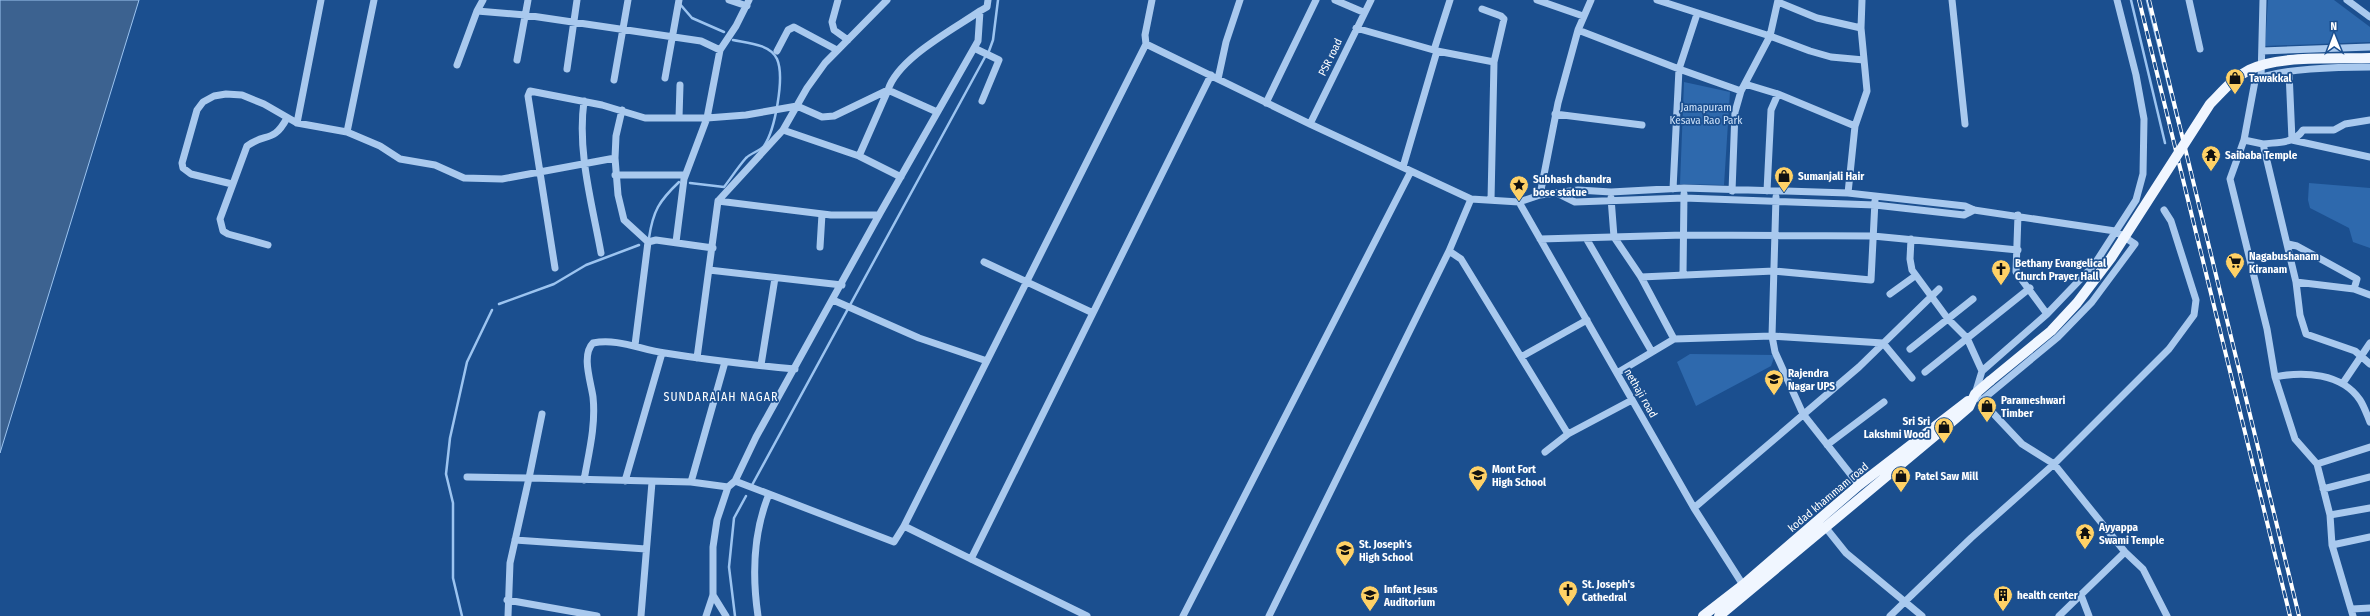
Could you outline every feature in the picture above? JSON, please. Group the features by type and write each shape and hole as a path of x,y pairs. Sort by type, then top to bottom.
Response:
{"main road":[{"name":"kodad khammam road","path":"1703,616 1746,589 1826,528 1969,407 1990,382 2051,331 2077,303 2111,258 2210,104 2230,83 2249,70 2284,61 2370,58"},
{"name":"kodad khammam road","path":"1719,616 1746,589 1859,485 1955,410 1976,398"}],"street":[{"path":"297,123 322,0"},
{"path":"348,132 374,0"},
{"path":"457,65 477,11 483,0"},
{"path":"517,60 528,0"},
{"path":"567,69 577,0"},
{"path":"614,80 628,0"},
{"path":"676,242 685,175 707,118 720,50 736,26 748,3 729,0"},
{"path":"838,0 832,22 834,30 848,40"},
{"path":"697,358 713,248 718,201 783,130 808,88 836,50 848,40 887,0"},
{"path":"859,156 895,75 910,61 987,7 988,0"},
{"path":"735,481 894,542 904,526 1146,44 1145,35 1152,0"},
{"path":"1218,79 1226,42 1240,0"},
{"path":"1266,102 1316,0"},
{"path":"1336,0 1363,12"},
{"name":"PSR road","path":"1310,124 1363,12 1371,0"},
{"path":"1403,167 1450,0"},
{"path":"1537,0 1583,16"},
{"path":"1540,195 1555,114 1578,30 1591,0"},
{"path":"1657,0 1831,57 1864,60"},
{"path":"1848,194 1855,126 1867,91 1861,28 1862,0"},
{"path":"1952,0 1965,124"},
{"path":"1976,398 1982,371 2047,314 2094,265 2136,200 2143,174 2145,144 2144,119 2136,75 2117,0"},
{"path":"2189,0 2200,49"},
{"path":"2261,78 2263,0"},
{"path":"2347,0 2370,16"},
{"path":"1732,191 1735,112 1743,87 1770,36 1778,1 1818,18 1861,28"},
{"path":"665,78 674,37 678,3"},
{"path":"1482,9 1501,16 1504,19 1494,62 1491,200"},
{"path":"477,11 525,15 701,41 720,50"},
{"path":"706,616 713,595 713,547 718,520 728,487 735,481 756,437 842,285 878,215 974,48 978,40 980,11"},
{"path":"1673,189 1679,69 1697,14"},
{"path":"777,51 788,30 794,27 836,50"},
{"path":"1356,28 1436,51 1494,62"},
{"path":"1578,30 1679,69 1743,87 1778,94 1855,126"},
{"path":"1146,44 1310,124 1471,199 1519,202 1540,195 1559,194 1578,190 1611,192 1684,188 1732,191 1767,191 1776,193 1848,194 1965,206 1974,210 2018,215 2115,231 2135,244 2092,302 2058,337 1976,398"},
{"path":"2262,51 2370,47"},
{"path":"974,48 999,60 982,101"},
{"path":"2370,67 2333,67 2289,72 2261,78 2255,81 2244,140 2230,179 2266,329 2275,377 2294,439 2317,464 2330,515 2332,545 2353,612 2370,608"},
{"path":"2289,72 2292,140"},
{"path":"971,559 1211,75"},
{"path":"679,118 680,84"},
{"path":"555,268 528,92 533,90 584,101 622,110 645,118 707,118 746,115 797,106 822,116 834,116 888,90 937,112"},
{"path":"232,184 191,174 183,168 183,155 197,110 203,102 214,96 226,94 242,95 264,104 297,123 348,132 380,146 400,159 435,165 464,178 502,179 584,162 614,158"},
{"path":"1767,191 1771,110 1778,94"},
{"path":"584,101 581,124 584,162 601,253"},
{"path":"622,110 616,136 614,158 624,220 648,242"},
{"path":"1555,114 1642,125"},
{"path":"268,245 222,231 220,219 247,146 253,141 276,135 288,118"},
{"path":"2244,140 2263,144 2292,140 2299,137 2303,130 2334,130 2345,124 2370,120"},
{"path":"783,130 859,156 901,177"},
{"path":"2292,140 2370,157"},
{"path":"2263,144 2288,244 2296,282 2300,315 2306,334 2329,340 2361,355 2370,364"},
{"path":"1183,616 1411,171"},
{"path":"616,175 685,175"},
{"path":"1683,275 1684,188"},
{"path":"1611,192 1614,237 1641,277 1674,339"},
{"path":"1776,193 1772,336 1775,352 1803,414 1859,485"},
{"path":"1559,194 1575,202 1612,202 1684,198 1875,205 1964,215 1974,210"},
{"path":"1641,277 1774,271 1871,280 1876,196"},
{"path":"1269,616 1449,251 1471,199"},
{"path":"718,201 822,214 878,215"},
{"name":"nethaji road","path":"1519,202 1694,508 1746,589"},
{"path":"1890,616 2054,464 2169,349 2194,315 2196,300 2172,221 2164,210"},
{"path":"820,247 822,214"},
{"path":"2018,215 2018,250 2016,272 2030,288 2047,314"},
{"path":"1540,239 1775,234 1873,236 2018,250"},
{"path":"1586,238 1652,352"},
{"path":"1911,239 1910,259 1915,276 1948,319 1967,338 1982,371"},
{"path":"648,242 656,240 713,248"},
{"path":"635,345 648,242"},
{"path":"2288,244 2297,246 2357,279 2354,289"},
{"path":"1449,251 1461,259 1568,434"},
{"path":"984,262 1093,313"},
{"path":"709,270 842,285"},
{"path":"1890,294 1915,276"},
{"path":"761,365 775,278"},
{"path":"2296,282 2354,289 2370,295"},
{"path":"1925,372 2030,288"},
{"path":"1694,508 1859,367 1939,289"},
{"path":"1910,349 1973,299"},
{"path":"833,300 919,338 987,361"},
{"path":"1521,357 1586,320"},
{"path":"1617,373 1674,339 1772,336 1883,343 1912,378"},
{"path":"584,480 595,416 588,363 590,346 601,342 635,345 662,353 725,362 796,368"},
{"path":"2342,383 2370,343"},
{"path":"626,481 662,353"},
{"path":"691,482 725,362"},
{"path":"2275,377 2294,373 2336,379 2360,399 2370,422"},
{"path":"1976,398 2022,444 2054,464 2125,552 2143,569 2167,616"},
{"path":"1545,452 1568,434 1632,400"},
{"path":"1827,445 1884,402"},
{"path":"508,616 507,600 510,562 542,414"},
{"path":"2317,464 2370,447"},
{"path":"467,477 691,482 728,487"},
{"path":"2323,488 2370,477"},
{"path":"641,616 652,482"},
{"path":"758,616 754,591 755,539 763,509 769,494"},
{"path":"2330,515 2370,508"},
{"path":"904,526 1087,616"},
{"path":"1826,528 1846,553 1906,600 1922,616"},
{"path":"2332,545 2370,537"},
{"path":"515,540 646,549"},
{"path":"2059,616 2125,552"},
{"path":"713,595 726,616"},
{"path":"2081,595 2089,616"},
{"path":"507,600 597,616"}],"green space":[{"path":"2268,0 2334,0 2370,27 2370,42 2265,46"},
{"name":"Jamapuram Kesava Rao Park","path":"1684,82 1730,92 1724,185 1680,184"},
{"path":"2309,183 2370,188 2370,248 2353,242 2349,228 2310,208 2308,200"},
{"path":"1690,354 1775,355 1771,366 1696,406 1677,362"}],"shaded area":[{"path":"0,0 139,0 0,453"}],"waterway":[{"path":"989,51 993,40 998,0"},
{"path":"2131,0 2165,143"},
{"path":"2147,0 2179,127"},
{"path":"679,3 692,18 724,32"},
{"path":"690,183 724,187 746,158 764,146 772,128 778,103 780,78 777,59 774,54 764,47 733,40"},
{"path":"751,487 985,57"},
{"path":"649,238 655,213 658,207 666,195 679,182"},
{"path":"499,304 554,284 586,265 639,245"},
{"path":"462,616 453,578 453,503 446,474 450,438 467,362 492,310"},
{"path":"735,616 729,567 734,518 746,496"}],"railway":[{"path":"2139,0 2290,616"},
{"path":"2149,0 2299,616"}],"place":[{"name":"Tawakkal","path":"2235,95"},
{"name":"Saibaba Temple","path":"2211,172"},
{"name":"Sumanjali Hair","path":"1784,193"},
{"name":"Subhash chandra bose statue","path":"1519,202"},
{"name":"Nagabushanam Kiranam","path":"2235,279"},
{"name":"Bethany Evangelical Church Prayer Hall","path":"2001,286"},
{"name":"Rajendra Nagar UPS","path":"1774,396"},
{"name":"Parameshwari Timber","path":"1987,423"},
{"name":"Sri Sri Lakshmi Wood","path":"1944,444"},
{"name":"Mont Fort High School","path":"1478,492"},
{"name":"Patel Saw Mill","path":"1901,493"},
{"name":"Ayyappa Swami Temple","path":"2085,550"},
{"name":"St. Joseph's High School","path":"1345,567"},
{"name":"St. Joseph's Cathedral","path":"1568,607"},
{"name":"Infant Jesus Auditorium","path":"1370,612"},
{"name":"health center","path":"2003,612"}],"district":[{"name":"SUNDARAIAH NAGAR","path":"721,397"}]}
